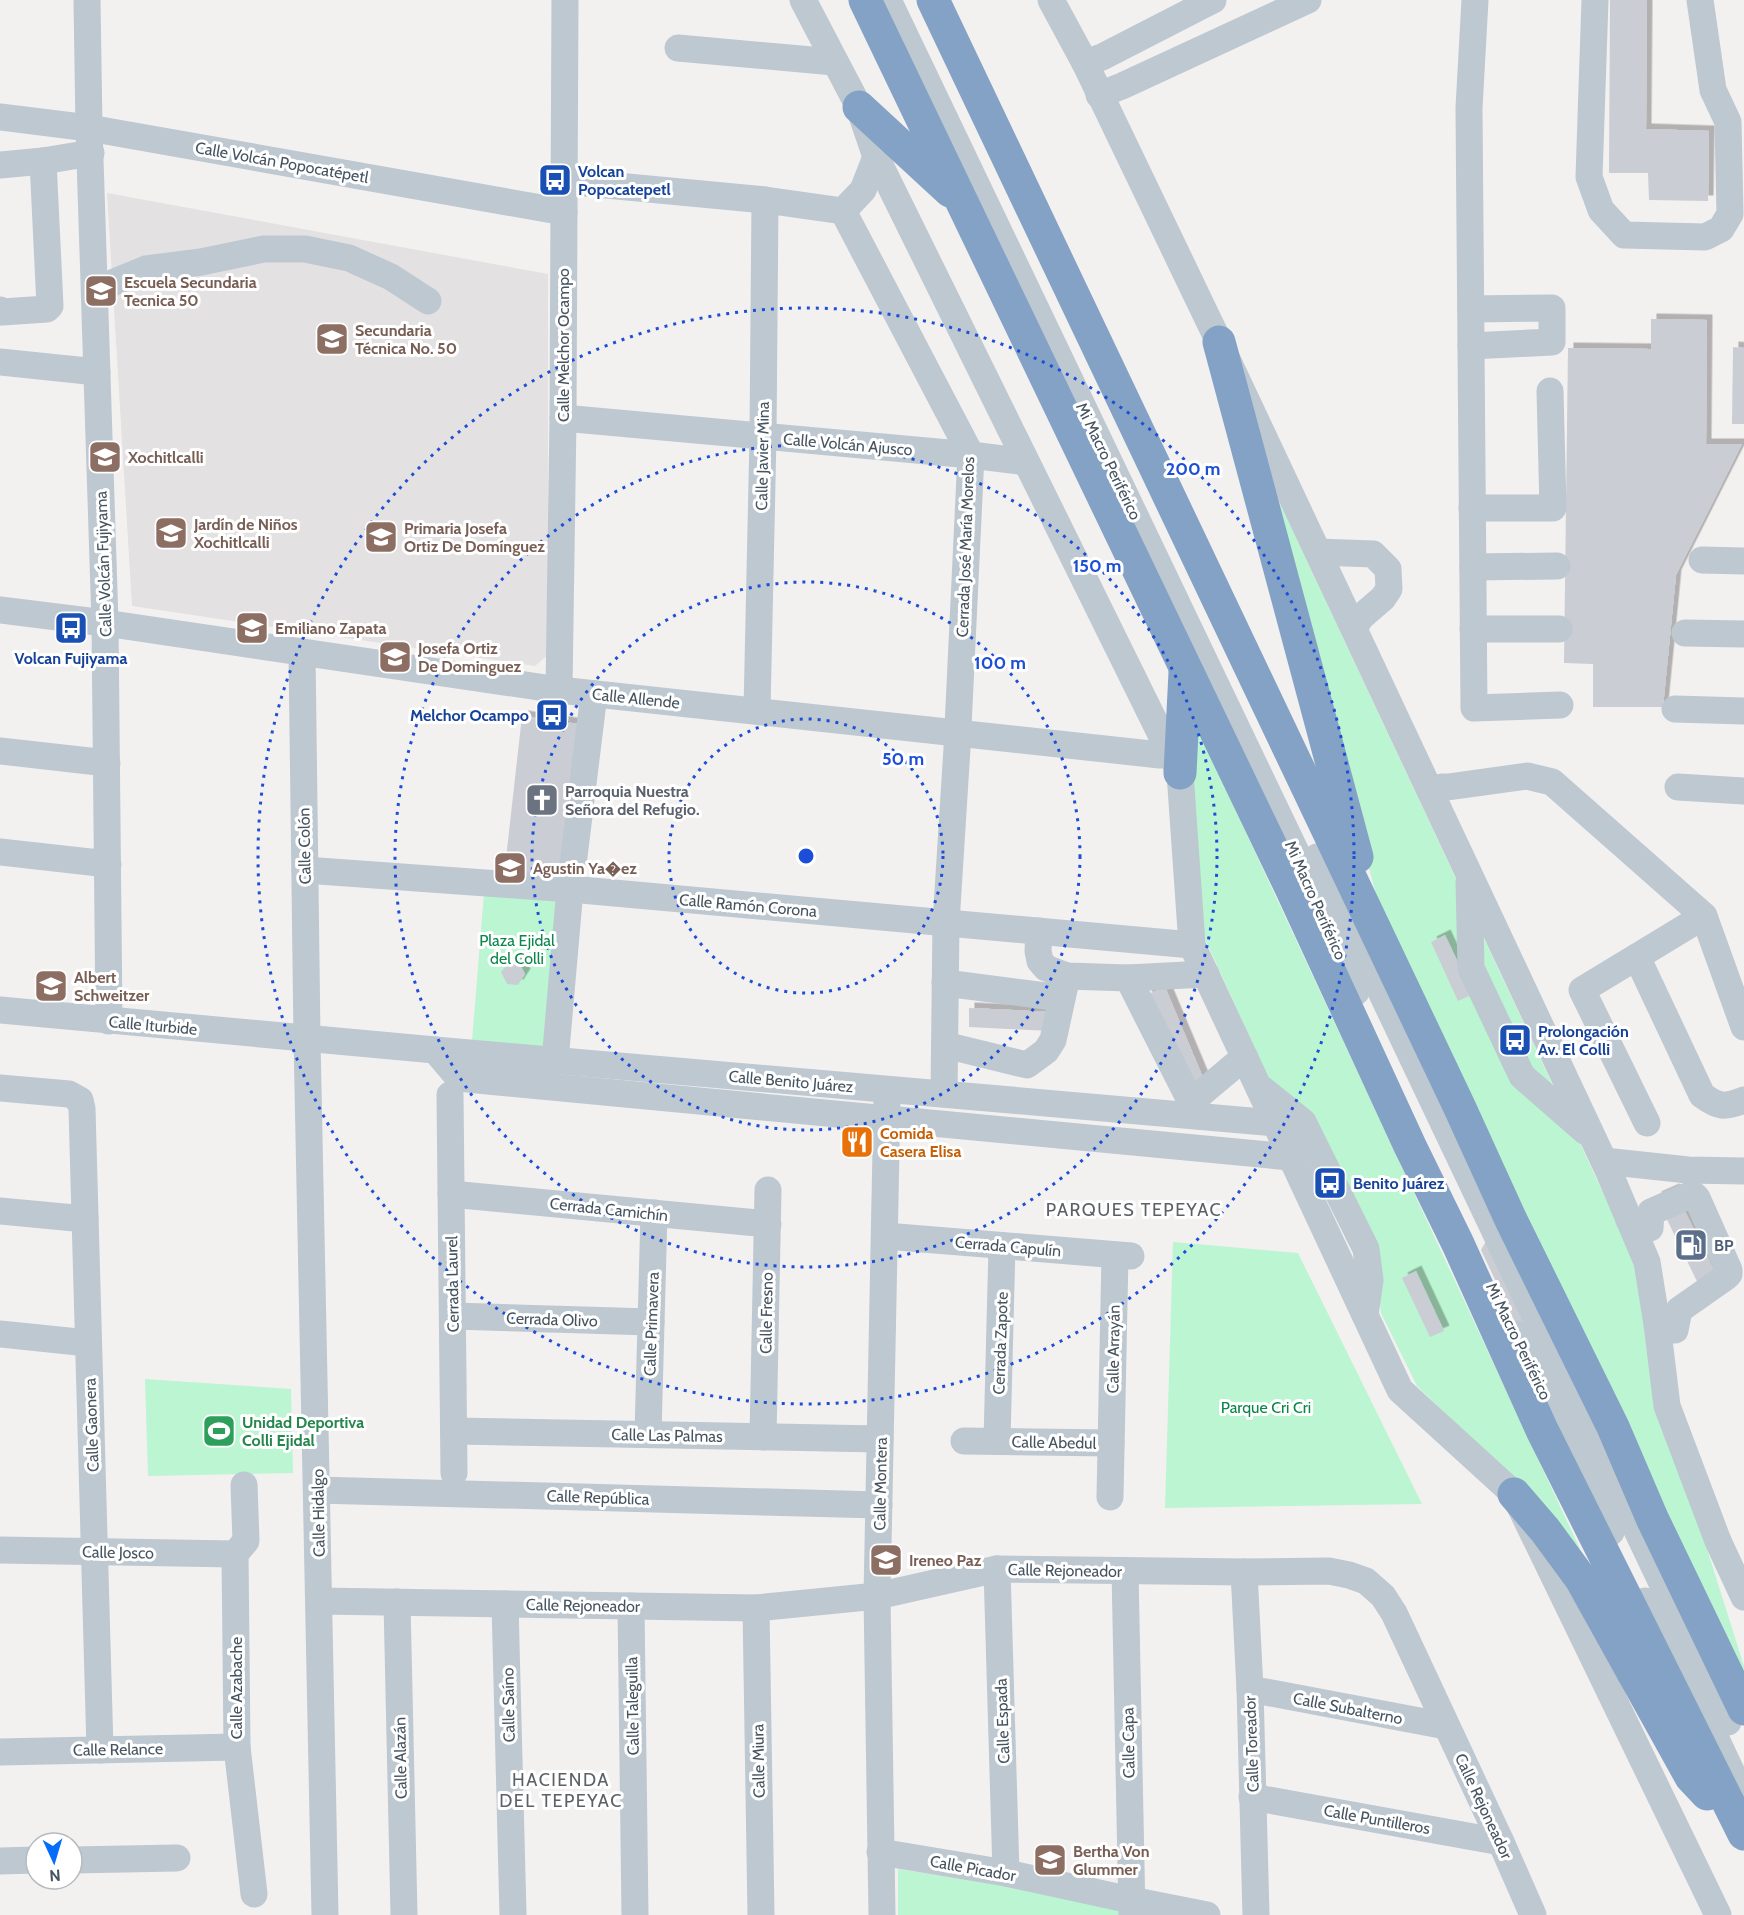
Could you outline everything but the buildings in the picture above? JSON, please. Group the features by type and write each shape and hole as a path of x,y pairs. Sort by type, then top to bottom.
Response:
{"highway":[{"path":"865,0 1292,890 1458,1244 1542,1430 1744,1834"},
{"path":"933,0 1511,1220 1613,1427 1652,1518 1744,1709"},
{"path":"859,107 962,202"},
{"path":"1219,342 1348,825 1386,953"},
{"path":"1175,764 1185,670"},
{"path":"1514,1494 1545,1530 1581,1579 1690,1777 1744,1834"}],"street":[{"name":"Calle Volcán Fujiyama","path":"87,0 105,623 109,1021"},
{"name":"Calle Melchor Ocampo","path":"559,690 565,0"},
{"path":"803,0 859,107 876,157 1175,764 1192,945 1400,1390 1514,1494 1718,1915"},
{"name":"Mi Macro Periférico","path":"888,0 1296,852 1375,1035 1476,1252 1630,1571 1701,1707 1744,1800"},
{"name":"Mi Macro Periférico","path":"907,0 1744,1755"},
{"path":"1051,0 1085,63 1219,342 1599,1149 1647,1262 1667,1406 1718,1541 1744,1597"},
{"path":"1085,63 1102,57 1213,0"},
{"path":"1099,95 1308,0"},
{"path":"1475,0 1469,108 1474,708 1560,705"},
{"path":"1595,0 1589,177 1601,210 1624,235 1705,237 1721,229 1730,214 1728,122 1713,90 1700,0"},
{"path":"678,48 834,62"},
{"name":"Calle Volcán Popocatépetl","path":"0,117 90,141 564,212"},
{"path":"0,165 43,161 90,141"},
{"path":"564,181 765,200 843,211 863,190 876,157"},
{"path":"0,310 2,312 47,309 50,306 43,161"},
{"name":"Calle Javier Mina","path":"757,711 765,200"},
{"name":"Cerrada José María Morelos","path":"843,211 971,454 958,733 946,923 944,1094"},
{"path":"95,290 146,269 201,262 264,249 305,249 349,258 391,278 428,301"},
{"path":"1471,309 1552,308 1552,342 1471,346"},
{"path":"0,362 97,372"},
{"path":"1472,508 1553,508 1550,391"},
{"name":"Calle Volcán Ajusco","path":"563,418 971,454 1026,462"},
{"path":"1318,552 1373,554 1388,569 1389,589 1383,598 1361,617 1354,628"},
{"path":"1702,560 1744,561"},
{"path":"1473,567 1557,566"},
{"name":"Calle Allende","path":"0,610 105,623 559,690 1160,755 1175,764"},
{"path":"1473,629 1559,629"},
{"path":"1685,633 1744,634"},
{"name":"Calle Colón","path":"302,652 307,1039"},
{"path":"555,1060 570,889 594,694"},
{"path":"1676,709 1744,711"},
{"path":"0,751 106,763"},
{"path":"1431,791 1442,787 1527,776 1552,782 1704,916 1744,1027"},
{"path":"1678,788 1744,791"},
{"path":"0,852 108,864"},
{"name":"Calle Ramón Corona","path":"304,870 570,889 1192,945"},
{"path":"1469,872 1471,968 1522,1076 1599,1149 1688,1170 1744,1171"},
{"path":"1647,1123 1582,990 1704,916"},
{"path":"1039,931 1040,961 1064,986"},
{"path":"1637,957 1702,1095 1714,1104 1732,1105 1744,1100"},
{"path":"945,983 1064,986 1128,978 1206,974"},
{"path":"1128,978 1195,1109 1245,1058"},
{"path":"1027,1065 1046,1051 1053,1040 1064,986"},
{"name":"Calle Iturbide","path":"0,1010 307,1039"},
{"name":"Calle Benito Juárez","path":"307,1039 1025,1101 1195,1109 1275,1123"},
{"name":"Calle Hidalgo","path":"307,1039 325,1915"},
{"path":"945,1045 1027,1065"},
{"path":"435,1050 457,1076 458,1087"},
{"path":"1022,1132 1027,1065"},
{"path":"1258,1086 1303,1122 1366,1249 1370,1280 1365,1315"},
{"name":"Calle Benito Juárez","path":"458,1087 887,1119 1290,1157"},
{"name":"Cerrada Laurel","path":"454,1473 451,1194 458,1087"},
{"name":"Calle Gaonera","path":"0,1088 69,1094 80,1100 82,1109 100,1750"},
{"name":"Calle Montera","path":"882,1915 877,1596 888,1089"},
{"name":"Calle Fresno","path":"763,1437 768,1190"},
{"name":"Cerrada Camichín","path":"451,1194 768,1224"},
{"path":"1629,1220 1650,1228 1651,1212 1694,1196 1697,1198 1729,1270 1726,1277 1679,1310 1675,1330 1657,1324"},
{"path":"0,1211 85,1219"},
{"name":"Calle Primavera","path":"648,1434 654,1214"},
{"name":"Cerrada Capulín","path":"885,1236 1123,1256"},
{"name":"Cerrada Zapote","path":"997,1441 1002,1246"},
{"name":"Calle Arrayán","path":"1110,1497 1111,1443 1123,1256"},
{"name":"Cerrada Olivo","path":"453,1316 651,1322"},
{"path":"0,1334 88,1343"},
{"name":"Calle Las Palmas","path":"454,1431 880,1439"},
{"name":"Calle Abedul","path":"964,1441 1111,1443"},
{"name":"Calle Azabache","path":"244,1485 246,1541 235,1554 237,1747 254,1894"},
{"name":"Calle República","path":"317,1490 879,1505"},
{"name":"Calle Josco","path":"0,1550 235,1554"},
{"name":"Calle Rejoneador","path":"320,1601 756,1608 877,1596 997,1569 1329,1571 1349,1575 1366,1581 1383,1596 1394,1612 1533,1915"},
{"name":"Calle Espada","path":"997,1569 1006,1873"},
{"name":"Calle Capa","path":"1125,1571 1131,1908"},
{"name":"Calle Toreador","path":"1244,1572 1250,1689 1256,1915"},
{"name":"Calle Alazán","path":"397,1602 404,1915"},
{"name":"Calle Saíno","path":"505,1604 513,1915"},
{"name":"Calle Taleguilla","path":"631,1606 635,1915"},
{"name":"Calle Miura","path":"756,1608 761,1915"},
{"name":"Calle Subalterno","path":"1250,1689 1446,1726"},
{"name":"Calle Relance","path":"0,1752 237,1747"},
{"name":"Calle Puntilleros","path":"1252,1797 1501,1842"},
{"name":"Calle Picador","path":"880,1852 1006,1873 1131,1908 1207,1915"},
{"path":"84,1860 177,1858"},
{"path":"0,1860 24,1860"}],"shaded area":[{"path":"107,193 548,274 548,655 535,666 132,606"}],"green space":[{"path":"1254,448 1637,1265 1700,1527 1744,1666 1744,1686 1381,912"},
{"path":"1199,732 1587,1564 1557,1521 1417,1386 1381,1313 1375,1255 1270,1082 1201,930 1192,801"},
{"name":"Plaza Ejidal del Colli","path":"484,893 559,900 545,1047 472,1041"},
{"name":"Parque Cri Cri","path":"1173,1242 1298,1253 1422,1504 1165,1508"},
{"name":"Unidad Deportiva Colli Ejidal","path":"145,1379 291,1389 293,1473 148,1476"},
{"path":"898,1869 1005,1886 1121,1909 1121,1915 898,1915"}],"place":[{"name":"Volcan Popocatepetl","path":"555,180"},
{"name":"Escuela Secundaria Tecnica 50","path":"101,291"},
{"name":"Secundaria Técnica No. 50","path":"332,339"},
{"name":"Xochitlcalli","path":"105,457"},
{"name":"Jardín de Niños Xochitlcalli","path":"171,533"},
{"name":"Primaria Josefa Ortiz De Domínguez","path":"381,537"},
{"name":"Volcan Fujiyama","path":"71,628"},
{"name":"Emiliano Zapata","path":"252,628"},
{"name":"Josefa Ortiz De Dominguez","path":"395,657"},
{"name":"Melchor Ocampo","path":"552,715"},
{"name":"Parroquia Nuestra Señora del Refugio.","path":"542,800"},
{"name":"Agustin Ya�ez","path":"510,868"},
{"name":"Albert Schweitzer","path":"51,986"},
{"name":"Prolongación Av. El Colli","path":"1515,1040"},
{"name":"Comida Casera Elisa","path":"857,1142"},
{"name":"Benito Juárez","path":"1330,1183"},
{"name":"BP","path":"1691,1245"},
{"name":"Unidad Deportiva Colli Ejidal","path":"219,1431"},
{"name":"Ireneo Paz","path":"886,1560"},
{"name":"Bertha Von Glummer","path":"1050,1860"}],"district":[{"name":"PARQUES TEPEYAC","path":"1134,1210"},
{"name":"HACIENDA DEL TEPEYAC","path":"561,1790"}]}
